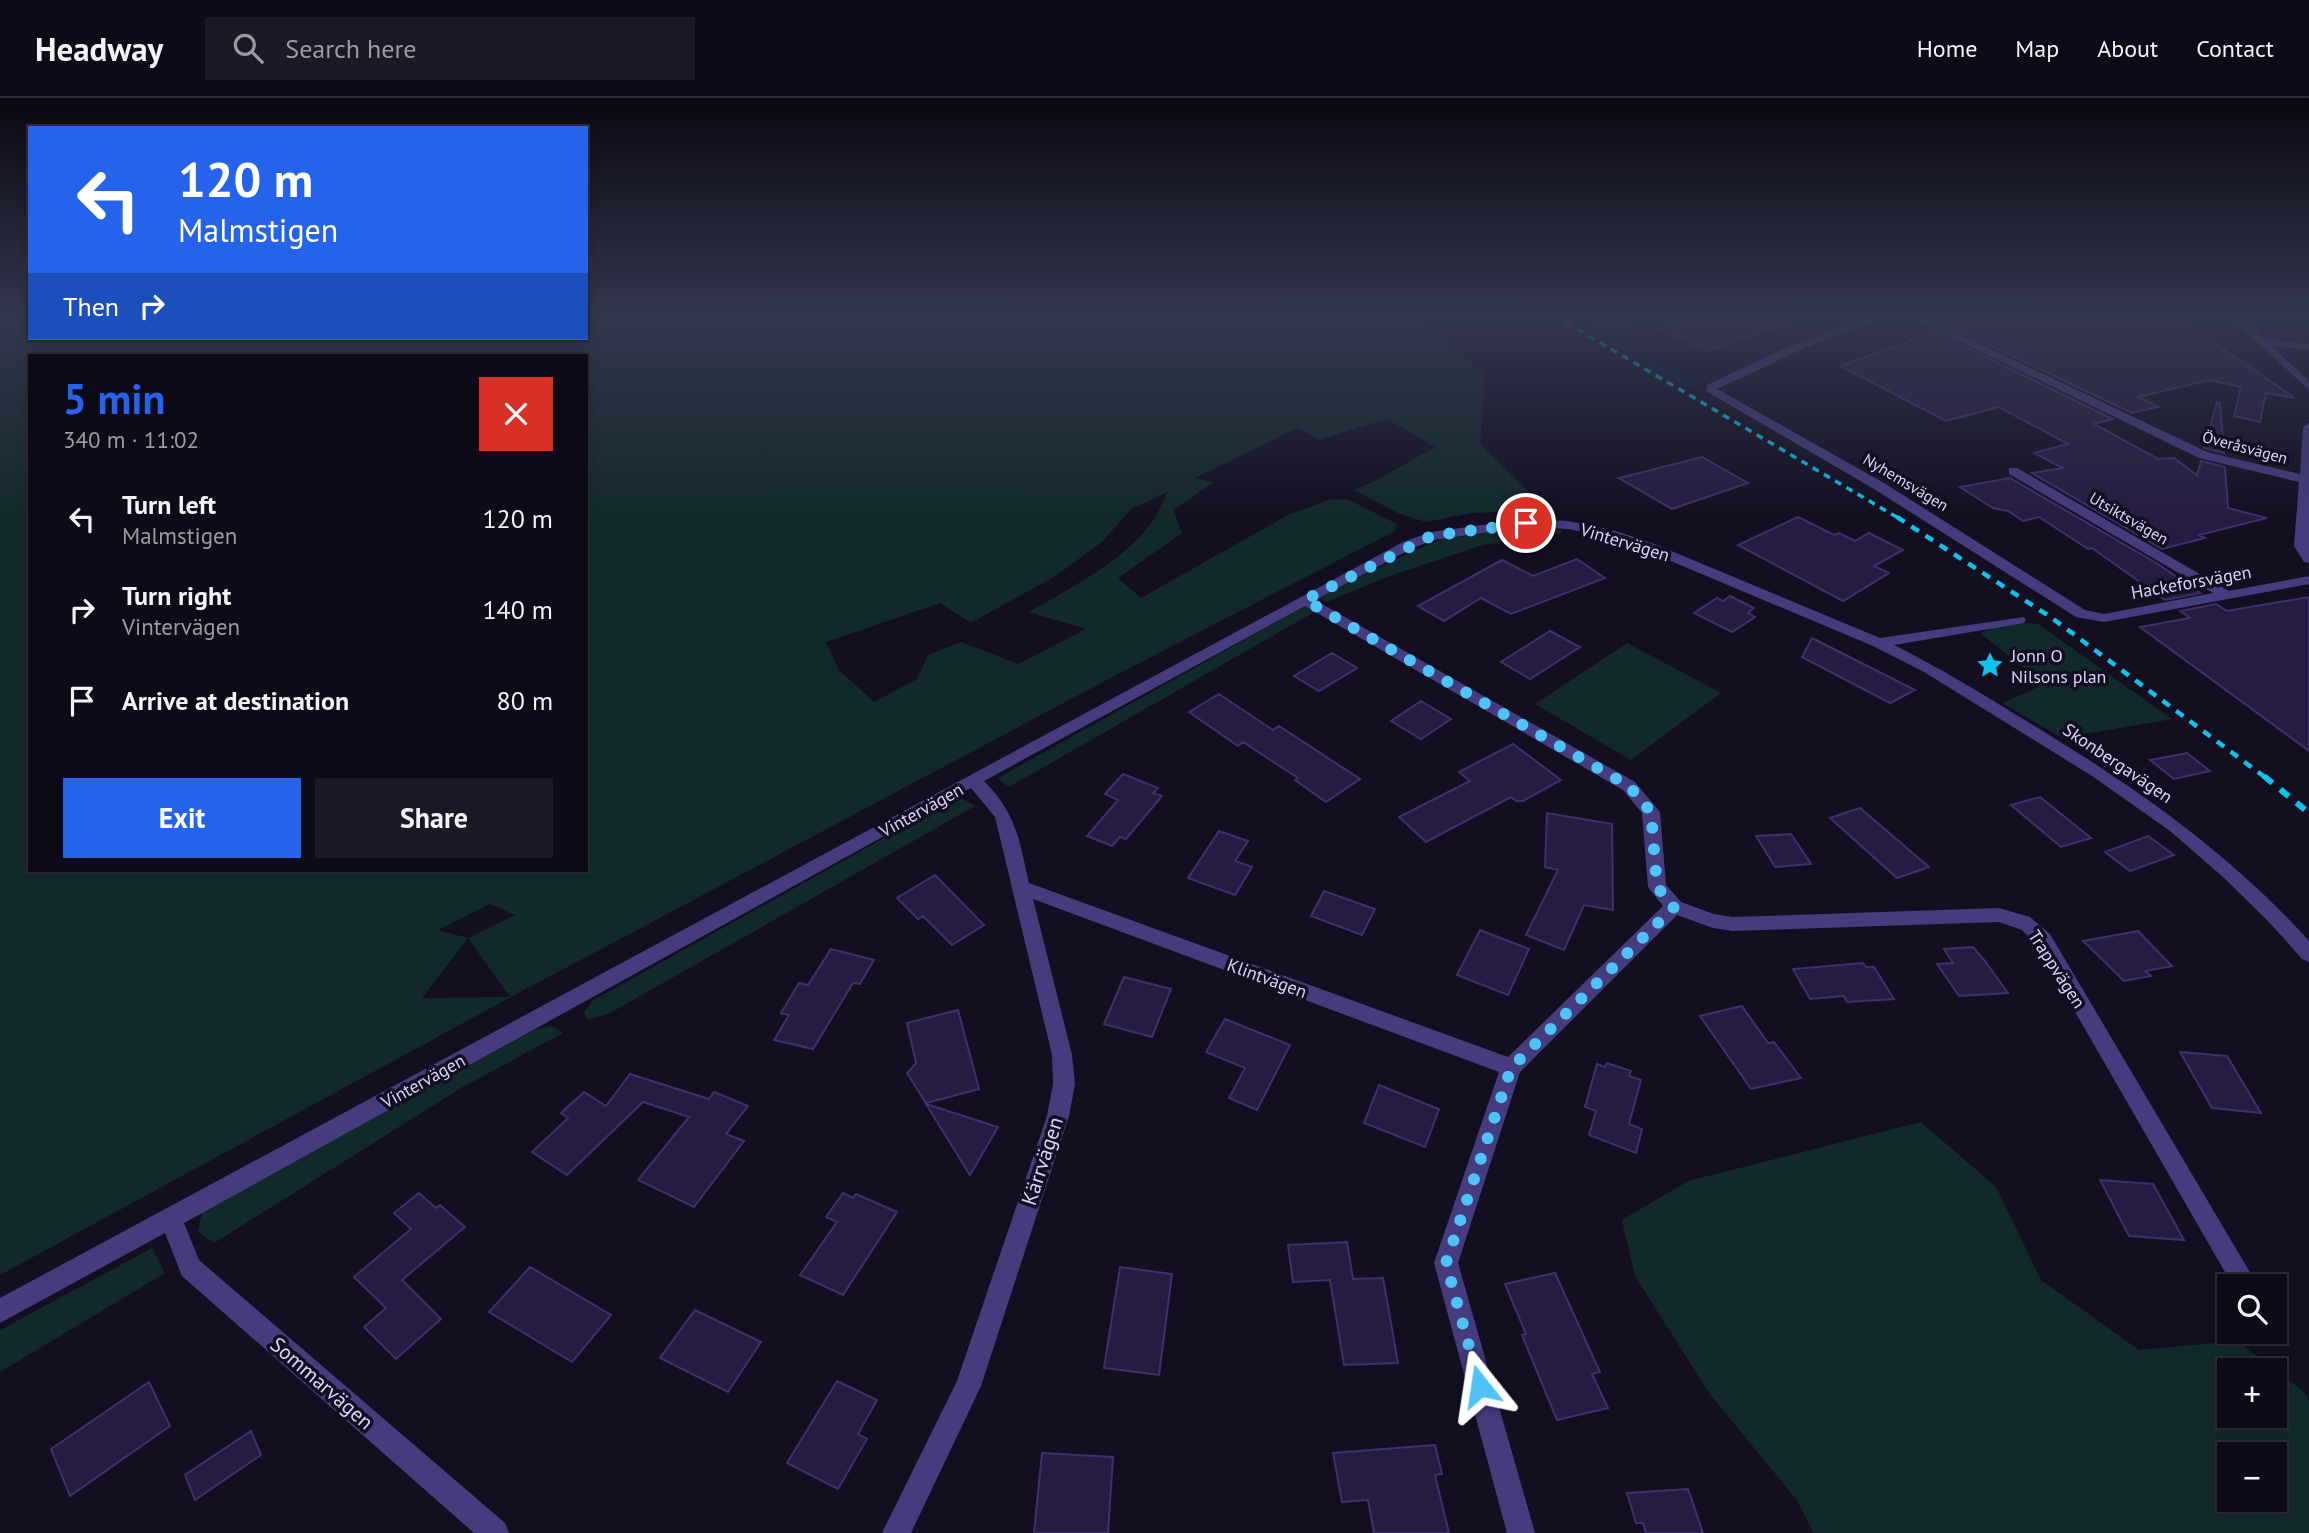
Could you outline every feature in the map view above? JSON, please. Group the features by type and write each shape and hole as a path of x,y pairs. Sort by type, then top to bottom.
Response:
{"street":[{"name":"Nyhemsvägen","path":"1720,383 1711,387 1716,395 1879,486 1975,544 2081,614"},
{"name":"Överåsvägen","path":"2053,383 2203,455 2304,479"},
{"path":"2309,427 2301,546 2309,559"},
{"name":"Utsiktsvägen","path":"2013,471 2228,596"},
{"name":"Vintervägen","path":"0,1311 1305,600 1431,536 1502,525 1569,525 1611,534 1652,548 1878,643"},
{"name":"Hackeforsvägen","path":"2081,614 2104,618 2309,580"},
{"path":"1305,600 1629,786 1651,812 1657,887 1674,907 1511,1068 1446,1263 1521,1533"},
{"path":"1878,643 2020,620"},
{"name":"Skonbergavägen","path":"1878,643 1940,676 2142,803 2229,872 2276,917 2309,954"},
{"name":"Kärrvägen","path":"895,1533 968,1386 1058,1116 1064,1084 1062,1055 1004,817 993,800 974,781"},
{"name":"Klintvägen","path":"1023,888 1511,1068"},
{"name":"Trappvägen","path":"1674,907 1713,921 1732,924 1999,915 2027,923 2037,930 2239,1274"},
{"name":"Sommarvägen","path":"171,1218 190,1268 495,1533"}],"green space":[{"path":"0,383 28,383 28,872 588,872 588,383 1484,383 1480,444 1548,510 1472,513 1426,522 1400,514 1354,490 1435,447 1387,419 1319,440 1298,428 1195,478 1214,482 1173,510 1182,533 1118,578 1141,598 1288,515 1331,499 1349,500 1397,524 1395,531 1120,673 511,997 0,1275","holes":["1168,492 1157,514 1137,540 1109,564 1029,612 1086,629 1018,664 961,642 928,655 917,679 874,702 839,670 826,642 940,603 971,623 1057,575 1102,542 1131,509","490,904 515,915 468,938 438,930","468,938 510,997 422,998"]},
{"path":"1525,528 1561,530 1562,533 1483,545 1384,578 1327,602 1317,598 1443,539"},
{"path":"1305,606 1316,611 1009,787 998,778"},
{"path":"2038,624 2172,719 2062,738 2003,703 2044,684 1980,633 1996,626"},
{"path":"1627,643 1721,693 1631,760 1535,704"},
{"path":"963,799 975,806 610,1013 588,1020 584,1013 592,1001 945,804"},
{"path":"552,1026 563,1033 461,1088 214,1243 198,1232 202,1212 536,1029"},
{"path":"1921,1122 1996,1187 2041,1280 2139,1350 2217,1343 2241,1344 2259,1358 2217,1358 2217,1428 2287,1428 2287,1379 2304,1392 2309,1400 2309,1533 1814,1533 1796,1499 1709,1393 1635,1276 1622,1220 1688,1181"},
{"path":"152,1248 165,1273 0,1372 0,1330"}],"building":[{"path":"1873,383 2039,383 2113,419 2094,424 2158,459 2174,458 2197,475 2201,461 2225,467 2228,508 2267,518 2199,535 2205,538 2162,549 2032,473 2063,468 2034,453 2068,444 1999,407 1946,421"},
{"path":"2069,383 2197,383 2138,397 2158,407 2132,413"},
{"path":"2223,383 2273,383 2295,398 2266,393 2260,422 2234,416 2241,387"},
{"path":"2217,402 2220,403 2224,453 2204,448"},
{"path":"1702,457 1748,483 1672,509 1619,478"},
{"path":"2010,478 2158,564 2200,593 2165,600 2092,548 2088,549 2039,517 2023,521 2008,511 1993,508 1960,487"},
{"path":"1798,517 1834,535 1839,533 1855,541 1869,533 1903,550 1874,566 1889,573 1843,601 1738,545"},
{"path":"1577,559 1605,578 1511,614 1481,598 1444,621 1418,606 1502,560 1533,576"},
{"path":"1730,596 1754,608 1748,613 1755,617 1732,632 1694,613 1717,598 1723,601"},
{"path":"2309,597 2309,751 2140,627 2190,618 2180,611 2216,604 2227,611"},
{"path":"1550,631 1580,647 1530,679 1501,662"},
{"path":"1812,638 1915,690 1890,703 1802,657"},
{"path":"1332,653 1357,668 1319,691 1294,676"},
{"path":"1219,694 1273,730 1279,726 1360,779 1326,802 1295,780 1298,778 1243,742 1238,746 1189,712"},
{"path":"1421,701 1451,719 1421,739 1391,721"},
{"path":"1513,744 1561,780 1523,801 1516,801 1511,797 1426,842 1399,817 1470,781 1459,772"},
{"path":"2187,753 2210,771 2174,779 2150,760"},
{"path":"1123,774 1158,788 1153,793 1162,796 1126,839 1120,837 1112,846 1087,836 1118,800 1105,794"},
{"path":"2040,797 2091,838 2061,847 2011,805"},
{"path":"1860,808 1929,867 1897,878 1830,818"},
{"path":"1547,813 1612,824 1613,910 1584,905 1564,950 1526,935 1558,870 1545,867"},
{"path":"1219,831 1248,841 1235,861 1252,867 1235,895 1188,878"},
{"path":"1791,834 1811,864 1775,867 1756,836"},
{"path":"2148,836 2174,855 2130,871 2105,852"},
{"path":"935,875 984,925 952,945 923,916 918,919 897,898"},
{"path":"1324,891 1375,909 1362,935 1311,916"},
{"path":"1480,930 1529,949 1508,995 1457,975"},
{"path":"2138,931 2172,966 2145,971 2151,976 2124,981 2083,941"},
{"path":"1973,947 2008,993 1959,996 1937,964 1953,963 1944,949"},
{"path":"831,949 874,960 860,984 853,983 813,1049 774,1040 789,1015 781,1013 799,983 808,985"},
{"path":"1863,963 1866,967 1874,967 1894,999 1847,1002 1844,996 1810,999 1793,969"},
{"path":"1124,977 1171,989 1152,1037 1104,1024"},
{"path":"1742,1006 1768,1043 1774,1042 1801,1078 1751,1089 1700,1016"},
{"path":"958,1010 979,1089 926,1103 907,1073 916,1063 907,1023"},
{"path":"1225,1019 1290,1045 1257,1110 1229,1098 1245,1068 1206,1052"},
{"path":"2180,1052 2227,1056 2261,1113 2212,1108"},
{"path":"1607,1063 1631,1071 1629,1076 1641,1080 1629,1124 1642,1129 1636,1153 1589,1135 1596,1111 1585,1107 1597,1064 1605,1067"},
{"path":"630,1074 709,1099 714,1092 748,1106 726,1134 744,1141 694,1207 638,1180 689,1117 643,1102 567,1175 532,1152 568,1118 561,1113 584,1092 606,1106"},
{"path":"1379,1085 1439,1109 1425,1147 1364,1123"},
{"path":"926,1104 998,1127 970,1175"},
{"path":"2100,1180 2153,1184 2184,1240 2129,1236"},
{"path":"419,1193 436,1208 440,1205 465,1227 402,1280 441,1319 396,1359 364,1327 386,1308 354,1277 411,1229 394,1213"},
{"path":"843,1193 853,1198 856,1194 897,1212 843,1295 800,1275 837,1222 826,1217"},
{"path":"1347,1242 1353,1279 1383,1278 1398,1363 1344,1365 1330,1280 1293,1282 1288,1245"},
{"path":"530,1267 611,1315 572,1362 489,1312"},
{"path":"1120,1267 1172,1274 1159,1375 1104,1368"},
{"path":"1555,1273 1600,1372 1592,1374 1608,1408 1557,1420 1522,1335 1526,1334 1505,1284"},
{"path":"695,1310 761,1342 728,1392 660,1358"},
{"path":"837,1381 877,1400 858,1434 867,1439 838,1489 787,1463"},
{"path":"149,1382 170,1426 70,1496 51,1449"},
{"path":"251,1431 261,1455 195,1500 185,1475"},
{"path":"1435,1445 1442,1474 1435,1475 1449,1533 1374,1533 1368,1500 1342,1502 1333,1453"},
{"path":"1042,1453 1113,1457 1108,1533 1034,1533"},
{"path":"1688,1489 1703,1533 1646,1533 1643,1523 1636,1523 1627,1493"}],"waterway":[{"path":"1687,383 1690,385"}],"railway":[{"path":"1669,383 1900,519"},
{"path":"1897,517 2052,618 2266,778"},
{"path":"2264,776 2309,813"}],"place":[{"name":"Jonn O Nilsons plan","path":"1990,665"}],"route":[{"path":"1480,1386 1446,1263 1511,1068 1674,907 1657,887 1651,812 1629,786 1305,600 1408,545 1431,536 1526,523"}]}
